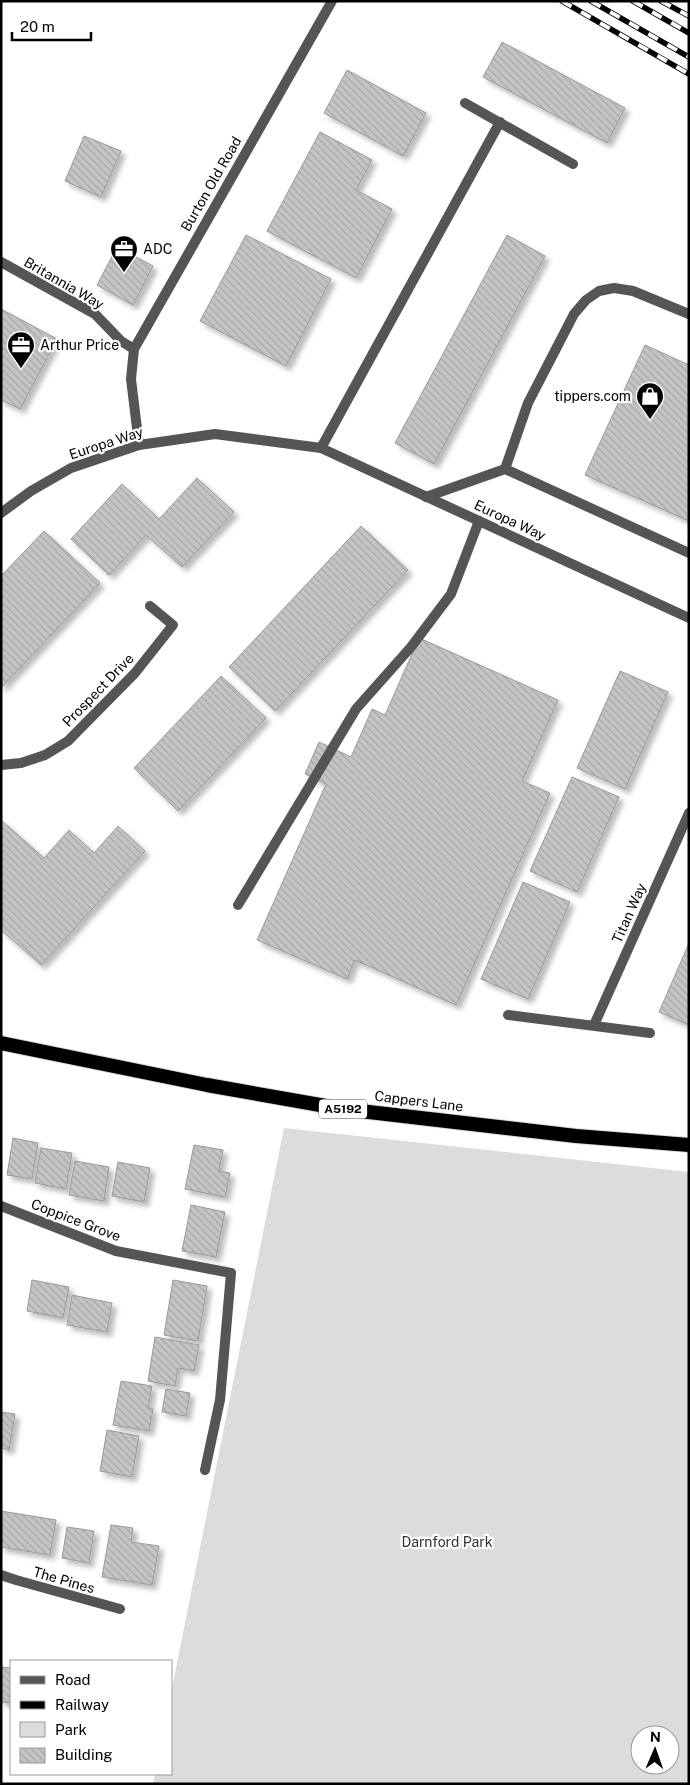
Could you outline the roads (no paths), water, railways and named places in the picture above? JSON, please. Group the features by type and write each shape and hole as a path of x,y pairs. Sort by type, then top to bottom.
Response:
{"highway":[{"name":"Cappers Lane","path":"1,1043 343,1109 576,1136 689,1145"}],"street":[{"name":"Burton Old Road","path":"139,445 131,379 134,349 332,1"},
{"path":"465,103 573,164"},
{"path":"321,448 500,122"},
{"name":"Britannia Way","path":"1,262 95,314 121,341 134,349"},
{"path":"505,469 528,403 574,314 586,300 599,291 614,288 633,291 689,314"},
{"name":"Europa Way","path":"1,513 30,491 71,468 139,445 216,434 321,448 689,618"},
{"path":"426,497 505,469 689,553"},
{"path":"238,905 356,708 411,647 451,594 479,521"},
{"name":"Prospect Drive","path":"1,765 45,755 68,741 135,673 173,626 150,606"},
{"name":"Titan Way","path":"594,1025 689,812"},
{"path":"508,1015 650,1033"},
{"name":"Coppice Grove","path":"1,1206 116,1251 231,1273 220,1400 205,1470"},
{"name":"The Pines","path":"1,1574 120,1610"}],"railway":[{"path":"562,1 689,74"},
{"path":"591,1 689,57"},
{"path":"633,1 689,33"},
{"path":"661,1 689,16"}],"place":[{"name":"ADC","path":"124,273"},
{"name":"Arthur Price","path":"21,369"},
{"name":"tippers.com","path":"650,420"}],"park label":[{"name":"Darnford Park","path":"447,1542"}]}
